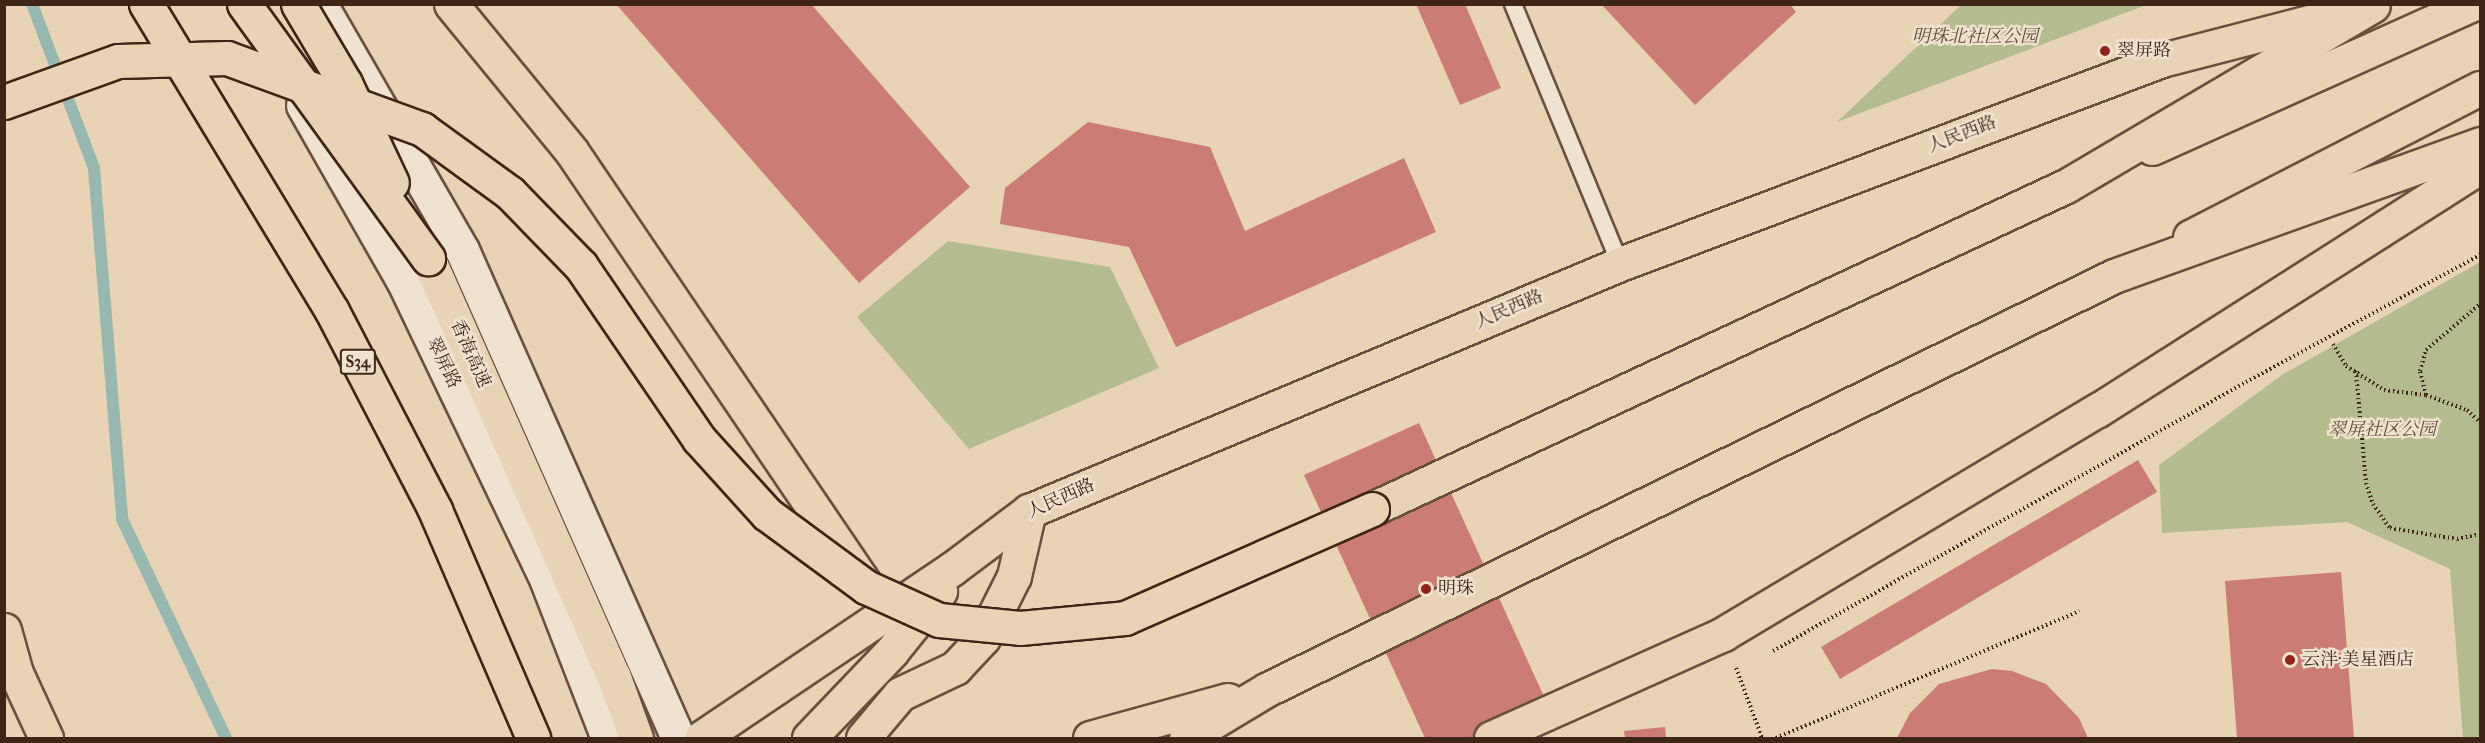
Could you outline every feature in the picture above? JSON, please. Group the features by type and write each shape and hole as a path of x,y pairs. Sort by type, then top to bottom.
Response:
{"main road":[{"name":"S34","path":"146,4 332,311 435,510 533,738"},
{"name":"香海高速","path":"244,4 428,258 614,677 636,738"},
{"name":"翠屏路","path":"244,4 403,280 547,581 608,738"},
{"path":"298,4 345,83 428,258"},
{"path":"320,4 462,250 678,738"},
{"path":"451,4 572,152 866,587"},
{"path":"4,102 118,61 227,58 422,129 510,194 581,266 699,439 767,514 866,587 939,620 1020,628 1125,618 1372,509 2066,186 2474,4"},
{"path":"2066,186 2374,5"},
{"name":"人民西路","path":"701,738 953,568 1029,511 1620,264 2162,60 2374,5"},
{"path":"1186,738 1268,689 2114,276 2481,88"},
{"path":"2114,276 2481,144"},
{"path":"1491,738 1723,634 2088,416 2481,167"},
{"path":"863,738 900,694 955,668 983,638 1014,576 1029,511"},
{"path":"809,738 892,651 932,604 953,568"},
{"path":"4,630 16,674 46,738"},
{"path":"1090,738 1268,689"}],"lane":[{"path":"1513,4 1620,264"}],"path":[{"path":"1773,651 2246,382 2481,255"},
{"path":"2426,395 2420,372 2426,350 2481,304"},
{"path":"2333,344 2355,372 2384,390 2426,395 2467,410 2481,422"},
{"path":"2355,372 2366,483 2373,504 2390,528 2429,537 2481,534"},
{"path":"1776,738 2080,610"},
{"path":"1723,634 1762,738"}],"green space":[{"name":"明珠北社区公园","path":"1961,4 2146,5 1837,122"},
{"path":"948,241 1110,267 1159,368 969,449 857,317"},
{"name":"翠屏社区公园","path":"2480,262 2480,738 2463,738 2450,569 2347,522 2162,533 2159,465 2282,375"}],"building":[{"path":"616,4 811,4 970,187 859,283"},
{"path":"1416,4 1465,4 1501,88 1460,105"},
{"path":"1601,4 1790,4 1796,12 1695,105"},
{"path":"1088,122 1210,147 1245,231 1404,158 1436,232 1176,347 1129,247 1000,224 1005,188"},
{"name":"明珠","path":"1419,423 1547,703 1469,738 1425,738 1304,475"},
{"path":"2138,460 2157,492 1840,679 1821,647"},
{"name":"云泮·美星酒店","path":"2341,572 2354,738 2237,738 2225,581"},
{"path":"1992,669 2012,671 2046,684 2079,718 2088,738 1897,738 1910,713 1939,684"},
{"path":"1665,727 1666,738 1625,738 1624,731"}],"waterway":[{"path":"32,4 94,168 122,519 226,738"}],"place":[{"name":"翠屏路","path":"2105,51"},
{"name":"明珠","path":"1426,589"},
{"name":"云泮·美星酒店","path":"2290,660"}]}
